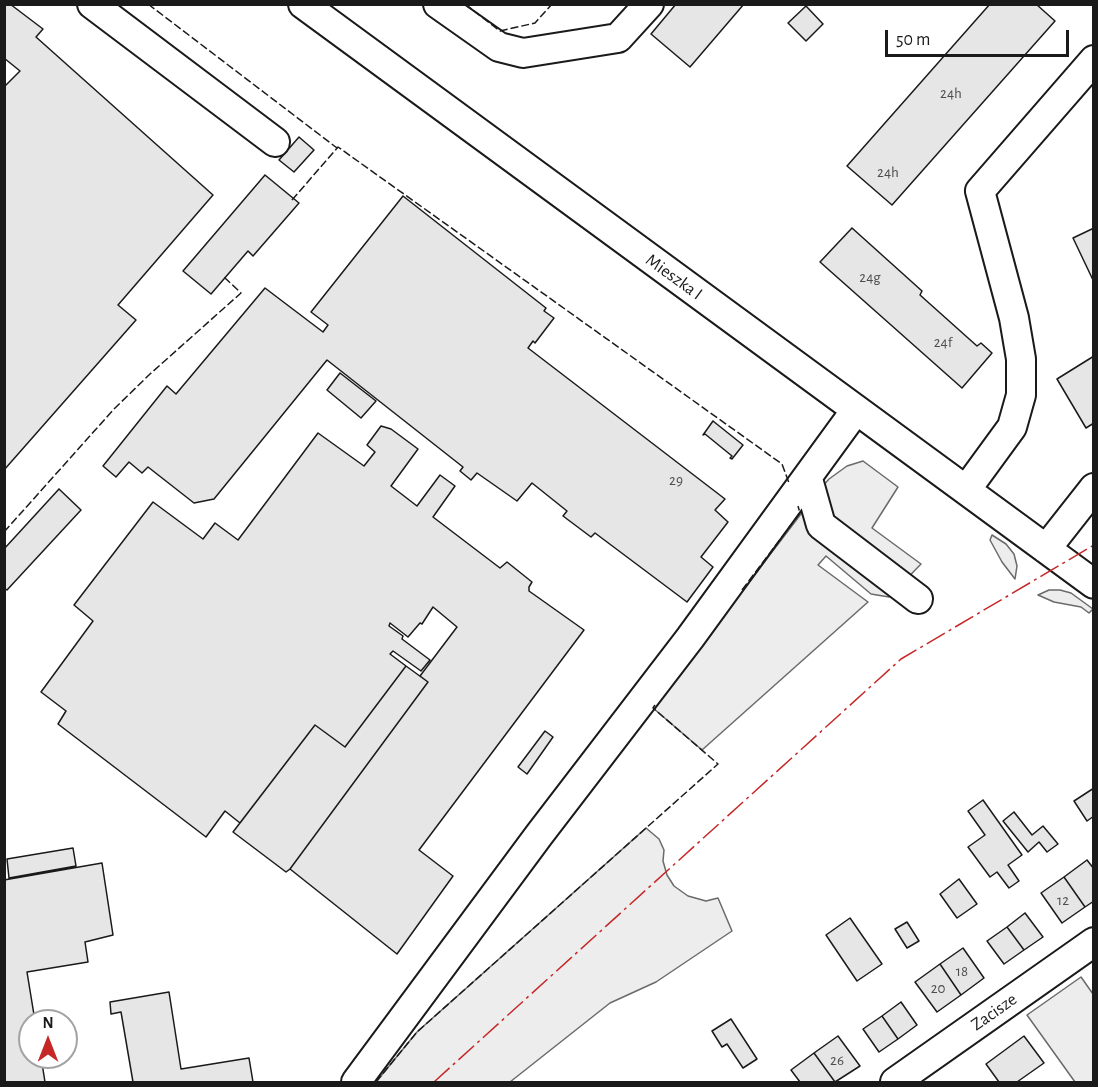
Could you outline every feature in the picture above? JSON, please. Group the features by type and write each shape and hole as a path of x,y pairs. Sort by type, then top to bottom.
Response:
{"street":[{"path":"92,4 275,142"},
{"name":"Mieszka I","path":"303,4 410,85 1094,584"},
{"path":"438,4 499,47 523,53 618,38 649,4"},
{"path":"966,490 1012,427 1021,395 1021,359 1014,318 980,191 1094,60"},
{"path":"356,1083 539,835 690,638 808,479 856,410"},
{"path":"808,479 820,525 918,599"},
{"path":"1046,549 1094,488"},
{"name":"Zacisze","path":"895,1083 1094,942"}],"shaded area":[{"path":"863,461 898,487 872,528 921,564 889,597 871,594 826,556 818,565 868,602 702,750 653,708 820,489 847,466"},
{"path":"992,535 1006,544 1014,554 1017,566 1015,579 990,540"},
{"path":"1049,590 1071,593 1093,609 1089,613 1081,607 1054,602 1038,595"},
{"path":"646,828 659,839 664,850 663,861 667,875 674,886 688,896 706,901 718,898 732,931 656,982 610,1003 510,1082 376,1082 417,1032"},
{"path":"1081,977 1093,994 1093,1082 1075,1082 1027,1015"}],"building":[{"path":"4,4 10,4 43,29 36,37 213,195 118,305 136,320 4,470 4,87 20,71 4,58"},
{"path":"676,4 744,4 690,67 651,34"},
{"path":"990,4 1036,4 1055,21 892,205 847,166"},
{"path":"806,6 823,24 806,41 788,23"},
{"path":"299,137 314,150 294,172 279,160"},
{"path":"265,175 299,203 253,256 248,251 211,294 183,271"},
{"path":"403,196 546,308 544,311 554,318 535,343 533,341 528,348 725,499 715,510 728,522 701,557 713,567 687,602 595,533 591,537 563,516 567,511 532,483 517,501 477,473 471,480 460,471 463,467 327,360 214,499 194,503 148,467 142,473 129,462 116,477 103,466 167,386 176,394 265,288 323,332 328,325 311,312"},
{"path":"852,228 922,291 920,295 977,346 981,343 992,353 962,388 820,262"},
{"path":"1094,228 1094,280 1093,280 1073,238"},
{"path":"1094,356 1094,423 1086,428 1057,379"},
{"path":"340,373 376,401 361,418 327,390"},
{"path":"713,421 743,445 732,459 730,458 732,456 705,434 703,435"},
{"path":"381,426 391,429 418,449 391,486 417,506 440,475 455,486 433,517 500,568 507,562 532,582 529,591 584,630 419,850 453,876 397,954 290,869 428,682 420,676 457,627 433,607 422,624 420,623 408,637 390,623 389,626 430,660 421,671 393,651 390,654 406,666 345,747 315,725 240,823 225,811 206,837 58,724 66,711 41,692 93,621 74,605 153,502 203,539 215,523 238,540 318,433 364,466 375,452 367,445"},
{"path":"59,489 81,510 7,590 4,588 4,549"},
{"path":"406,666 428,682 290,869 286,872 233,832 315,725 345,747"},
{"path":"545,731 553,737 527,774 518,767"},
{"path":"1094,788 1094,816 1087,821 1074,801"},
{"path":"983,800 1022,855 1008,865 1019,881 1009,888 997,872 990,877 968,847 985,835 968,811"},
{"path":"1014,812 1032,835 1043,826 1058,844 1047,852 1039,842 1028,852 1003,821"},
{"path":"73,848 76,866 9,878 7,859"},
{"path":"1087,860 1094,869 1094,901 1085,907 1064,877"},
{"path":"102,863 113,935 85,942 88,962 27,972 33,1009 18,1009 18,1069 43,1069 45,1082 4,1082 4,880"},
{"path":"1064,877 1085,907 1062,923 1041,893"},
{"path":"959,879 977,904 957,918 940,894"},
{"path":"1025,913 1043,937 1024,950 1007,927"},
{"path":"850,918 882,964 857,981 826,935"},
{"path":"907,922 919,941 907,948 895,929"},
{"path":"1007,927 1024,950 1004,964 987,941"},
{"path":"963,948 984,978 961,995 940,964"},
{"path":"940,964 961,995 937,1012 915,982"},
{"path":"169,992 181,1069 249,1058 253,1082 133,1082 121,1012 111,1014 110,1002"},
{"path":"901,1002 917,1025 898,1039 882,1016"},
{"path":"882,1016 898,1039 879,1052 863,1029"},
{"path":"731,1019 757,1059 743,1068 727,1044 722,1047 712,1031"},
{"path":"838,1036 860,1066 835,1082 814,1053"},
{"path":"1024,1036 1044,1063 1017,1082 999,1082 986,1064"},
{"path":"814,1053 835,1082 800,1082 791,1070"}],"fence":[{"path":"148,4 337,148"},
{"path":"465,4 500,31 535,23 552,4"},
{"path":"292,200 338,147 782,464 789,483"},
{"path":"4,532 114,409 241,293 225,278 227,275"},
{"path":"742,590 800,513 798,506"},
{"path":"376,1082 417,1032 718,764 653,708 655,705"}],"power":[{"path":"434,1082 901,659 1094,545"}]}
